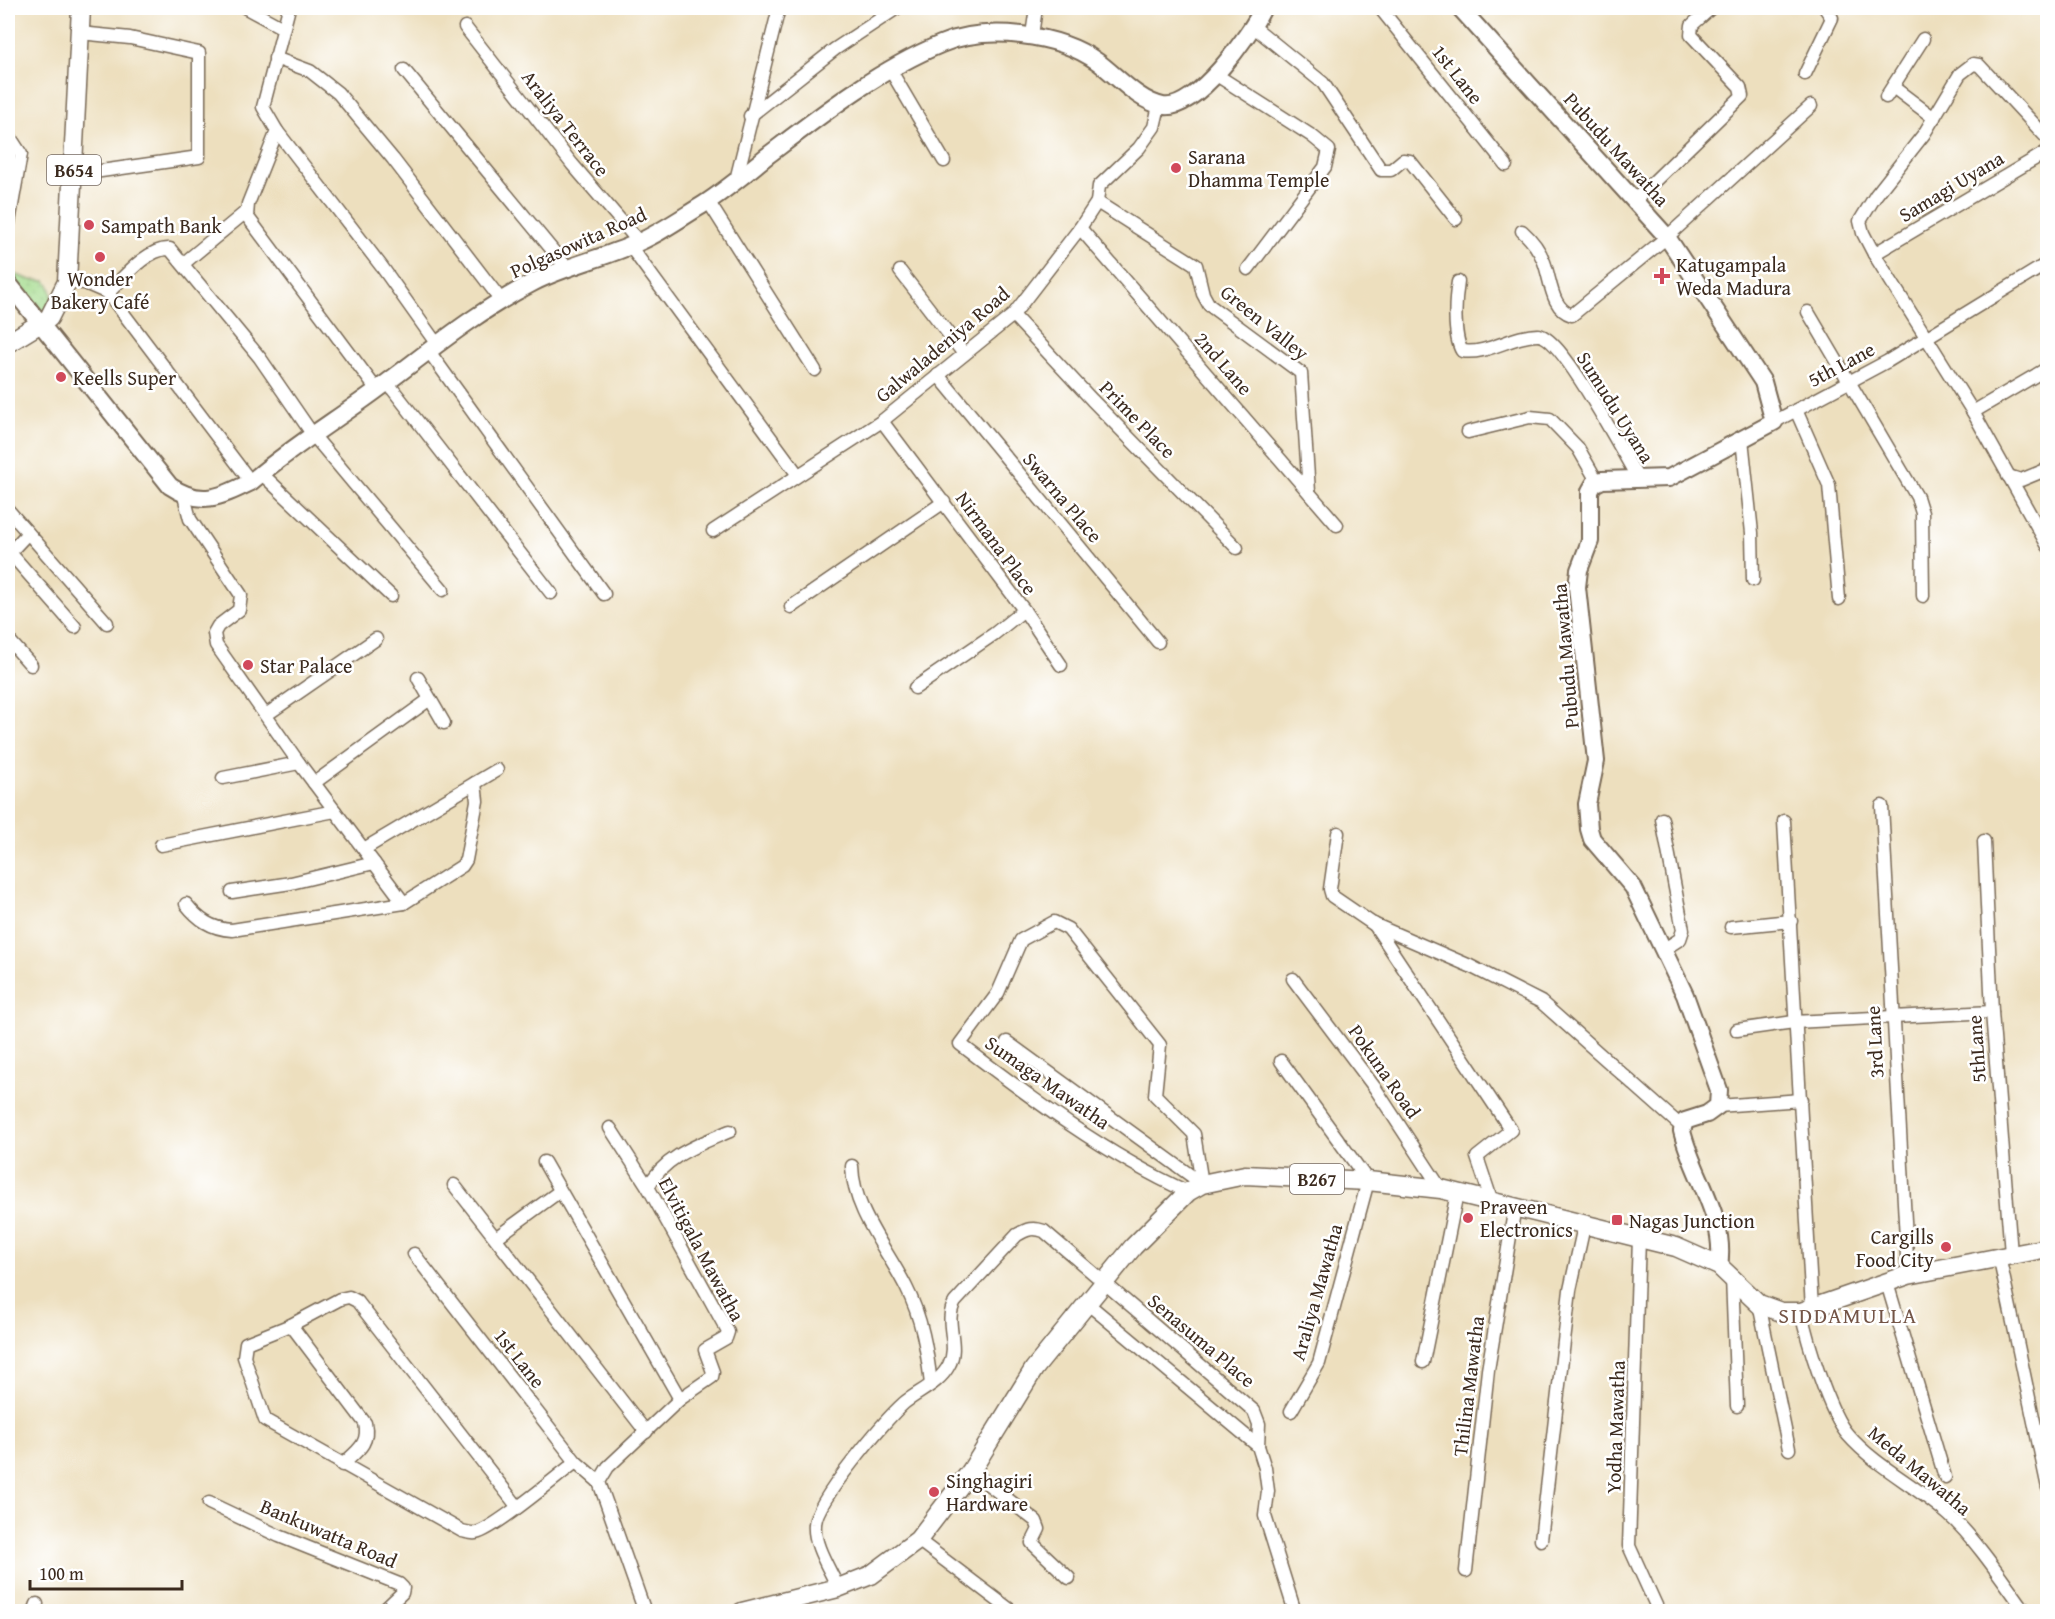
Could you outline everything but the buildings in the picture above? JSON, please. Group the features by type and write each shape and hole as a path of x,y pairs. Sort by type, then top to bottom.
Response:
{"main road":[{"name":"B654","path":"8,343 41,325 54,310 67,282 80,33 78,9"},
{"name":"B267","path":"1197,1186 1245,1175 1368,1181 1449,1191 1676,1247 1726,1272 1759,1304 1780,1312 1807,1310 1908,1275 2048,1248"},
{"path":"742,1611 775,1608 871,1575 918,1540 971,1471 1034,1369 1133,1247 1197,1186"}],"street":[{"path":"246,8 281,27"},
{"path":"289,8 281,27 263,107 277,131 382,267 432,346 604,594"},
{"path":"736,180 750,116 779,8"},
{"path":"750,116 835,49 897,8"},
{"path":"1032,35 1036,8"},
{"path":"1159,106 1171,106 1190,97 1215,74 1254,27 1263,8"},
{"name":"1st Lane","path":"1380,8 1506,165"},
{"name":"Pubudu Mawatha","path":"1460,8 1636,199 1667,237 1764,382 1771,402 1774,422"},
{"path":"1636,199 1742,96 1740,87 1691,35 1692,25 1711,8"},
{"path":"1805,74 1832,18 1825,8"},
{"name":"Araliya Terrace","path":"465,27 634,244 798,475"},
{"path":"1254,27 1323,83 1381,170 1390,170 1403,160 1410,161 1456,219"},
{"path":"74,175 199,157 199,53 130,38 80,33"},
{"name":"Polgasowita Road","path":"184,496 218,499 256,477 382,386 432,346 501,300 537,280 634,244 708,201 817,118 891,71 940,44 968,36 1032,35 1072,47 1096,60 1132,90 1159,106"},
{"path":"1923,39 1889,92 1934,118"},
{"path":"275,58 310,71 338,93 393,159 501,300"},
{"name":"Samagi Uyana","path":"2048,139 1979,65 1973,64 1960,74 1934,118 1861,218 1863,233 1925,338 1973,412 2048,546"},
{"path":"404,70 568,269"},
{"path":"891,71 944,161"},
{"path":"1215,74 1312,136 1329,150 1324,167 1248,269"},
{"name":"Galwaladeniya Road","path":"713,531 882,421 1013,315 1080,228 1097,202 1099,186 1139,148 1154,127 1159,106"},
{"path":"1522,231 1544,261 1556,301 1564,313 1572,315 1667,237 1811,106"},
{"path":"277,131 247,210 247,216 256,233 551,593"},
{"path":"8,134 21,154 8,228"},
{"name":"Samagi Uyana","path":"1875,254 2048,151"},
{"path":"708,201 814,370"},
{"name":"Green Valley","path":"1097,202 1196,265 1203,294 1209,305 1301,373 1310,492"},
{"path":"184,263 247,210"},
{"name":"2nd Lane","path":"1080,228 1337,525"},
{"path":"108,293 147,257 162,248 170,249 184,263 260,358 313,435 443,590"},
{"path":"1925,338 2048,263"},
{"path":"900,271 964,354"},
{"path":"67,282 85,283 108,293 256,477 391,596"},
{"name":"Sumudu Uyana","path":"1458,282 1456,313 1459,345 1462,351 1506,344 1535,335 1547,338 1577,372 1638,479"},
{"path":"8,283 170,486 184,496 190,519 241,595 239,610 218,626 214,633 216,645 299,763 404,903"},
{"path":"1808,312 1917,497 1922,513 1923,596"},
{"name":"Prime Place","path":"1013,315 1092,400 1238,548"},
{"name":"5th Lane","path":"1774,422 1925,338"},
{"path":"1973,412 2048,368"},
{"name":"Swarna Place","path":"938,375 1158,642"},
{"path":"1796,410 1829,485 1839,599"},
{"path":"1468,432 1530,417 1550,419 1568,434 1588,462 1597,481 1669,478 1774,422"},
{"name":"Nirmana Place","path":"882,421 1024,610 994,634 915,687"},
{"path":"1742,439 1752,533 1754,580"},
{"path":"2008,476 2021,480 2048,469"},
{"name":"Pubudu Mawatha","path":"1597,481 1590,491 1590,541 1579,570 1577,587 1596,761 1587,804 1589,829 1597,845 1633,887 1685,995 1721,1097 1718,1106"},
{"path":"791,606 944,502"},
{"path":"8,510 107,623"},
{"path":"28,533 13,549 12,555 75,627"},
{"path":"1024,610 1061,665"},
{"path":"8,639 31,665"},
{"path":"266,715 376,639"},
{"path":"418,678 444,723"},
{"path":"314,783 430,699"},
{"path":"223,778 299,763"},
{"path":"364,849 497,770"},
{"path":"186,904 195,916 206,923 232,930 404,903 462,867 466,860 477,801 475,783"},
{"name":"3rd Lane","path":"1882,806 1908,1275"},
{"path":"161,845 335,811"},
{"path":"1662,819 1683,930 1680,939 1663,950"},
{"name":"Meda Mawatha","path":"1784,821 1791,921 1794,1022 1801,1100 1808,1343 1846,1434 1863,1450 1950,1515 2026,1611"},
{"path":"1338,833 1330,889 1332,896 1373,924 1470,966 1541,1002 1682,1127 1683,1137 1718,1226 1726,1272 1737,1406"},
{"name":"5thLane","path":"1984,841 2005,1255 2048,1488"},
{"path":"232,892 291,883 374,863"},
{"name":"Sumaga Mawatha","path":"1054,921 1068,929 1160,1045 1155,1095 1194,1134 1197,1186 1153,1176 1083,1132 960,1044 998,993 1021,940 1054,921"},
{"path":"1731,927 1791,921"},
{"path":"1373,924 1511,1130 1477,1157 1492,1202"},
{"name":"Pokuna Road","path":"1293,979 1376,1088 1449,1191"},
{"path":"1737,1030 1794,1022 1992,1012"},
{"path":"1007,1042 1197,1186"},
{"path":"1281,1061 1368,1181"},
{"path":"1682,1127 1689,1119 1707,1114 1718,1106 1801,1100"},
{"name":"Elvitigala Mawatha","path":"599,1482 608,1467 680,1399 712,1377 705,1350 726,1338 728,1332 648,1187 610,1128"},
{"path":"648,1187 652,1179 676,1157 730,1131"},
{"path":"544,1162 680,1399"},
{"path":"852,1166 852,1184 907,1289 925,1334 931,1384"},
{"name":"Araliya Mawatha","path":"1291,1411 1319,1363 1368,1181"},
{"path":"454,1185 497,1237 646,1432"},
{"path":"497,1237 560,1191"},
{"path":"1423,1362 1449,1191"},
{"name":"Thilina Mawatha","path":"1466,1571 1488,1370 1515,1206"},
{"path":"1541,1540 1570,1290 1584,1226"},
{"name":"Senasuma Place","path":"838,1588 816,1538 817,1512 882,1425 904,1403 931,1384 950,1364 953,1338 949,1314 952,1307 1017,1234 1029,1229 1044,1232 1248,1404 1257,1418 1258,1446 1265,1468 1268,1491 1265,1516 1269,1534 1295,1611"},
{"name":"Yodha Mawatha","path":"1639,1238 1629,1546 1659,1611"},
{"name":"1st Lane","path":"414,1254 576,1462 599,1482"},
{"path":"1887,1283 1945,1477"},
{"path":"518,1506 357,1300 349,1297 340,1299 291,1325 246,1343 243,1350 261,1412 272,1426 462,1531 475,1533 484,1530 518,1506 576,1462"},
{"path":"1087,1302 1258,1446"},
{"path":"1759,1304 1789,1449"},
{"path":"291,1325 365,1423 368,1435 365,1443 342,1465"},
{"path":"971,1471 1036,1521 1039,1528 1032,1542 1070,1578"},
{"path":"599,1482 645,1611"},
{"name":"Bankuwatta Road","path":"209,1503 279,1536 399,1584 403,1588 402,1593 382,1611"},
{"path":"918,1540 1012,1611"}],"green space":[{"path":"8,272 31,280 46,281 50,286 52,297 50,307 42,322 8,281"}],"place":[{"name":"Sarana Dhamma Temple","path":"1176,168"},
{"name":"Sampath Bank","path":"89,225"},
{"name":"Wonder Bakery Café","path":"100,257"},
{"name":"Katugampala Weda Madura","path":"1662,276"},
{"name":"Keells Super","path":"61,377"},
{"name":"Star Palace","path":"248,665"},
{"name":"Praveen Electronics","path":"1468,1218"},
{"name":"Nagas Junction","path":"1617,1220"},
{"name":"Cargills Food City","path":"1946,1247"},
{"name":"Singhagiri Hardware","path":"934,1492"}],"district":[{"name":"SIDDAMULLA","path":"1848,1315"}]}
